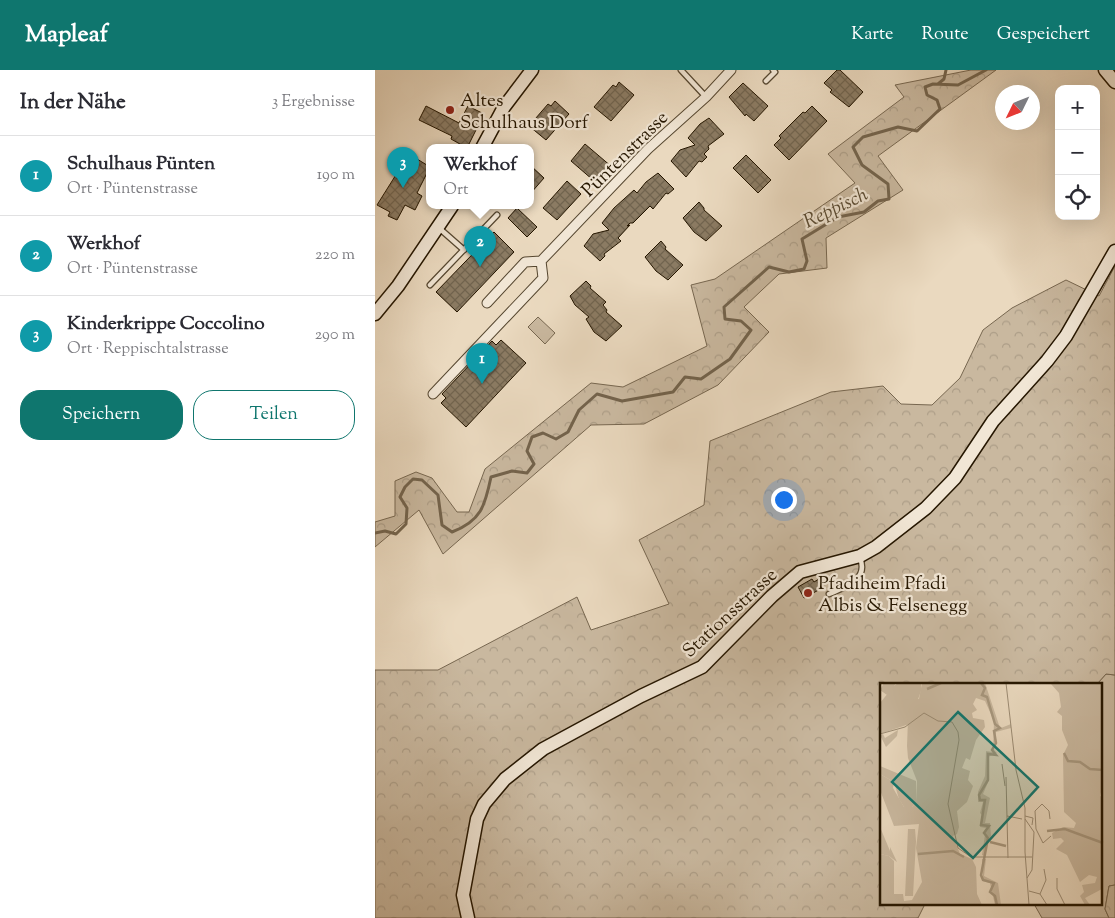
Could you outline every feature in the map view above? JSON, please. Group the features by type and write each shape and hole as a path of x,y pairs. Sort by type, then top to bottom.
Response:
{"street":[{"path":"484,144 503,107 532,70"},
{"name":"Püntenstrasse","path":"487,303 525,262 541,261 648,149 731,70"},
{"path":"1105,70 1115,82"},
{"path":"375,314 398,286 451,209"},
{"name":"Stationsstrasse","path":"466,913 465,881 477,819 489,798 505,779 543,749 641,696 702,667 772,596 800,572 860,556 876,547 926,508 955,478 993,421 1047,362 1066,336 1115,251"},
{"path":"433,394 543,278 541,261"}],"lane":[{"path":"681,70 705,96"},
{"path":"766,81 775,72 773,70"},
{"path":"430,285 497,215"},
{"path":"438,227 464,250"},
{"path":"829,594 854,583 862,573 863,564 860,556"}],"green space":[{"path":"971,70 996,70 878,156 903,190 826,238 827,268 779,274 744,307 769,332 718,385 644,424 591,425 443,554 419,510 375,547 375,522 395,516 395,481 416,472 432,478 457,512 469,512 485,469 591,383 623,387 707,346 691,285 715,279 855,183 828,154 904,97 895,85"},
{"path":"1115,266 1115,675 1106,674 1098,683 880,683 880,906 924,906 918,918 375,918 375,670 438,670 577,597 591,630 669,604 639,540 704,505 710,441 831,392 883,386 901,404 932,405 960,378 983,330 1012,308 1066,280 1099,296"},
{"path":"538,317 555,333 545,344 528,327"},
{"path":"1106,674 1115,675 1115,885 1109,886 1105,909 1109,918 1042,918 1035,906 1103,906 1103,683 1098,683"},
{"path":"1115,885 1115,918 1109,918 1105,909 1109,886"}],"building":[{"path":"837,70 840,70 863,92 849,107 830,92 832,90 824,83"},
{"path":"619,82 634,95 611,121 594,107 613,85 616,87"},
{"path":"743,83 768,106 754,121 746,114 745,116 729,97"},
{"path":"555,101 569,114 546,140 529,126 548,104 551,106"},
{"name":"Altes Schulhaus Dorf","path":"426,106 459,123 468,106 484,114 469,144 460,144 451,139 452,136 419,120"},
{"path":"812,106 827,121 789,160 774,145 781,138 779,136 803,112 805,113"},
{"path":"709,118 724,134 708,146 709,149 704,154 707,157 702,162 699,161 686,177 671,161 680,150 695,145 688,138 700,124"},
{"path":"585,144 612,167 599,182 595,178 593,180 571,161"},
{"path":"409,154 426,165 426,175 417,193 422,196 415,210 405,205 397,220 388,216 390,212 377,205"},
{"path":"746,155 771,180 758,193 733,168"},
{"path":"534,169 544,178 534,189"},
{"path":"658,173 674,189 668,194 666,193 653,209 650,206 633,223 630,223 618,238 621,241 604,254 605,256 600,261 584,246 593,234 609,230 602,223 614,208 634,190 637,193 646,182"},
{"path":"567,181 581,194 557,220 543,208"},
{"path":"699,202 704,210 722,226 706,241 694,232 683,218"},
{"path":"518,209 537,227 527,237 508,218"},
{"path":"494,232 514,252 457,312 436,292"},
{"path":"661,241 666,247 665,249 683,265 668,280 656,271 645,257"},
{"path":"586,281 591,286 590,288 606,302 603,305 607,310 606,312 622,326 606,341 594,332 586,319 589,317 575,305 570,296"},
{"path":"501,340 526,363 466,427 441,403 446,398 442,394 492,341 496,345"},
{"name":"Pfadiheim Pfadi Albis & Felsenegg","path":"812,579 814,582 819,579 824,587 804,598 798,587"}],"waterway":[{"path":"938,84 944,79 946,70"},
{"name":"Reppisch","path":"375,533 385,531 396,534 406,524 407,508 400,497 405,487 413,479 422,480 438,495 442,525 452,532 462,528 476,517 484,504 491,477 512,471 527,473 534,464 527,451 532,437 543,433 556,439 568,432 579,410 597,394 622,401 673,392 685,377 701,379 730,359 751,330 741,321 725,319 724,307 769,267 789,272 804,269 807,261 802,239 838,217 864,212 878,201 889,199 888,184 862,165 853,147 863,137 898,127 917,131 940,109 937,100 927,95 925,87 933,84 958,85 986,70"}],"place":[{"name":"Altes Schulhaus Dorf","path":"450,110"},
{"name":"Kinderkrippe Coccolino","path":"403,188"},
{"name":"Werkhof","path":"480,267"},
{"name":"Schulhaus Pünten","path":"482,384"},
{"name":"Pfadiheim Pfadi Albis & Felsenegg","path":"808,593"}]}
